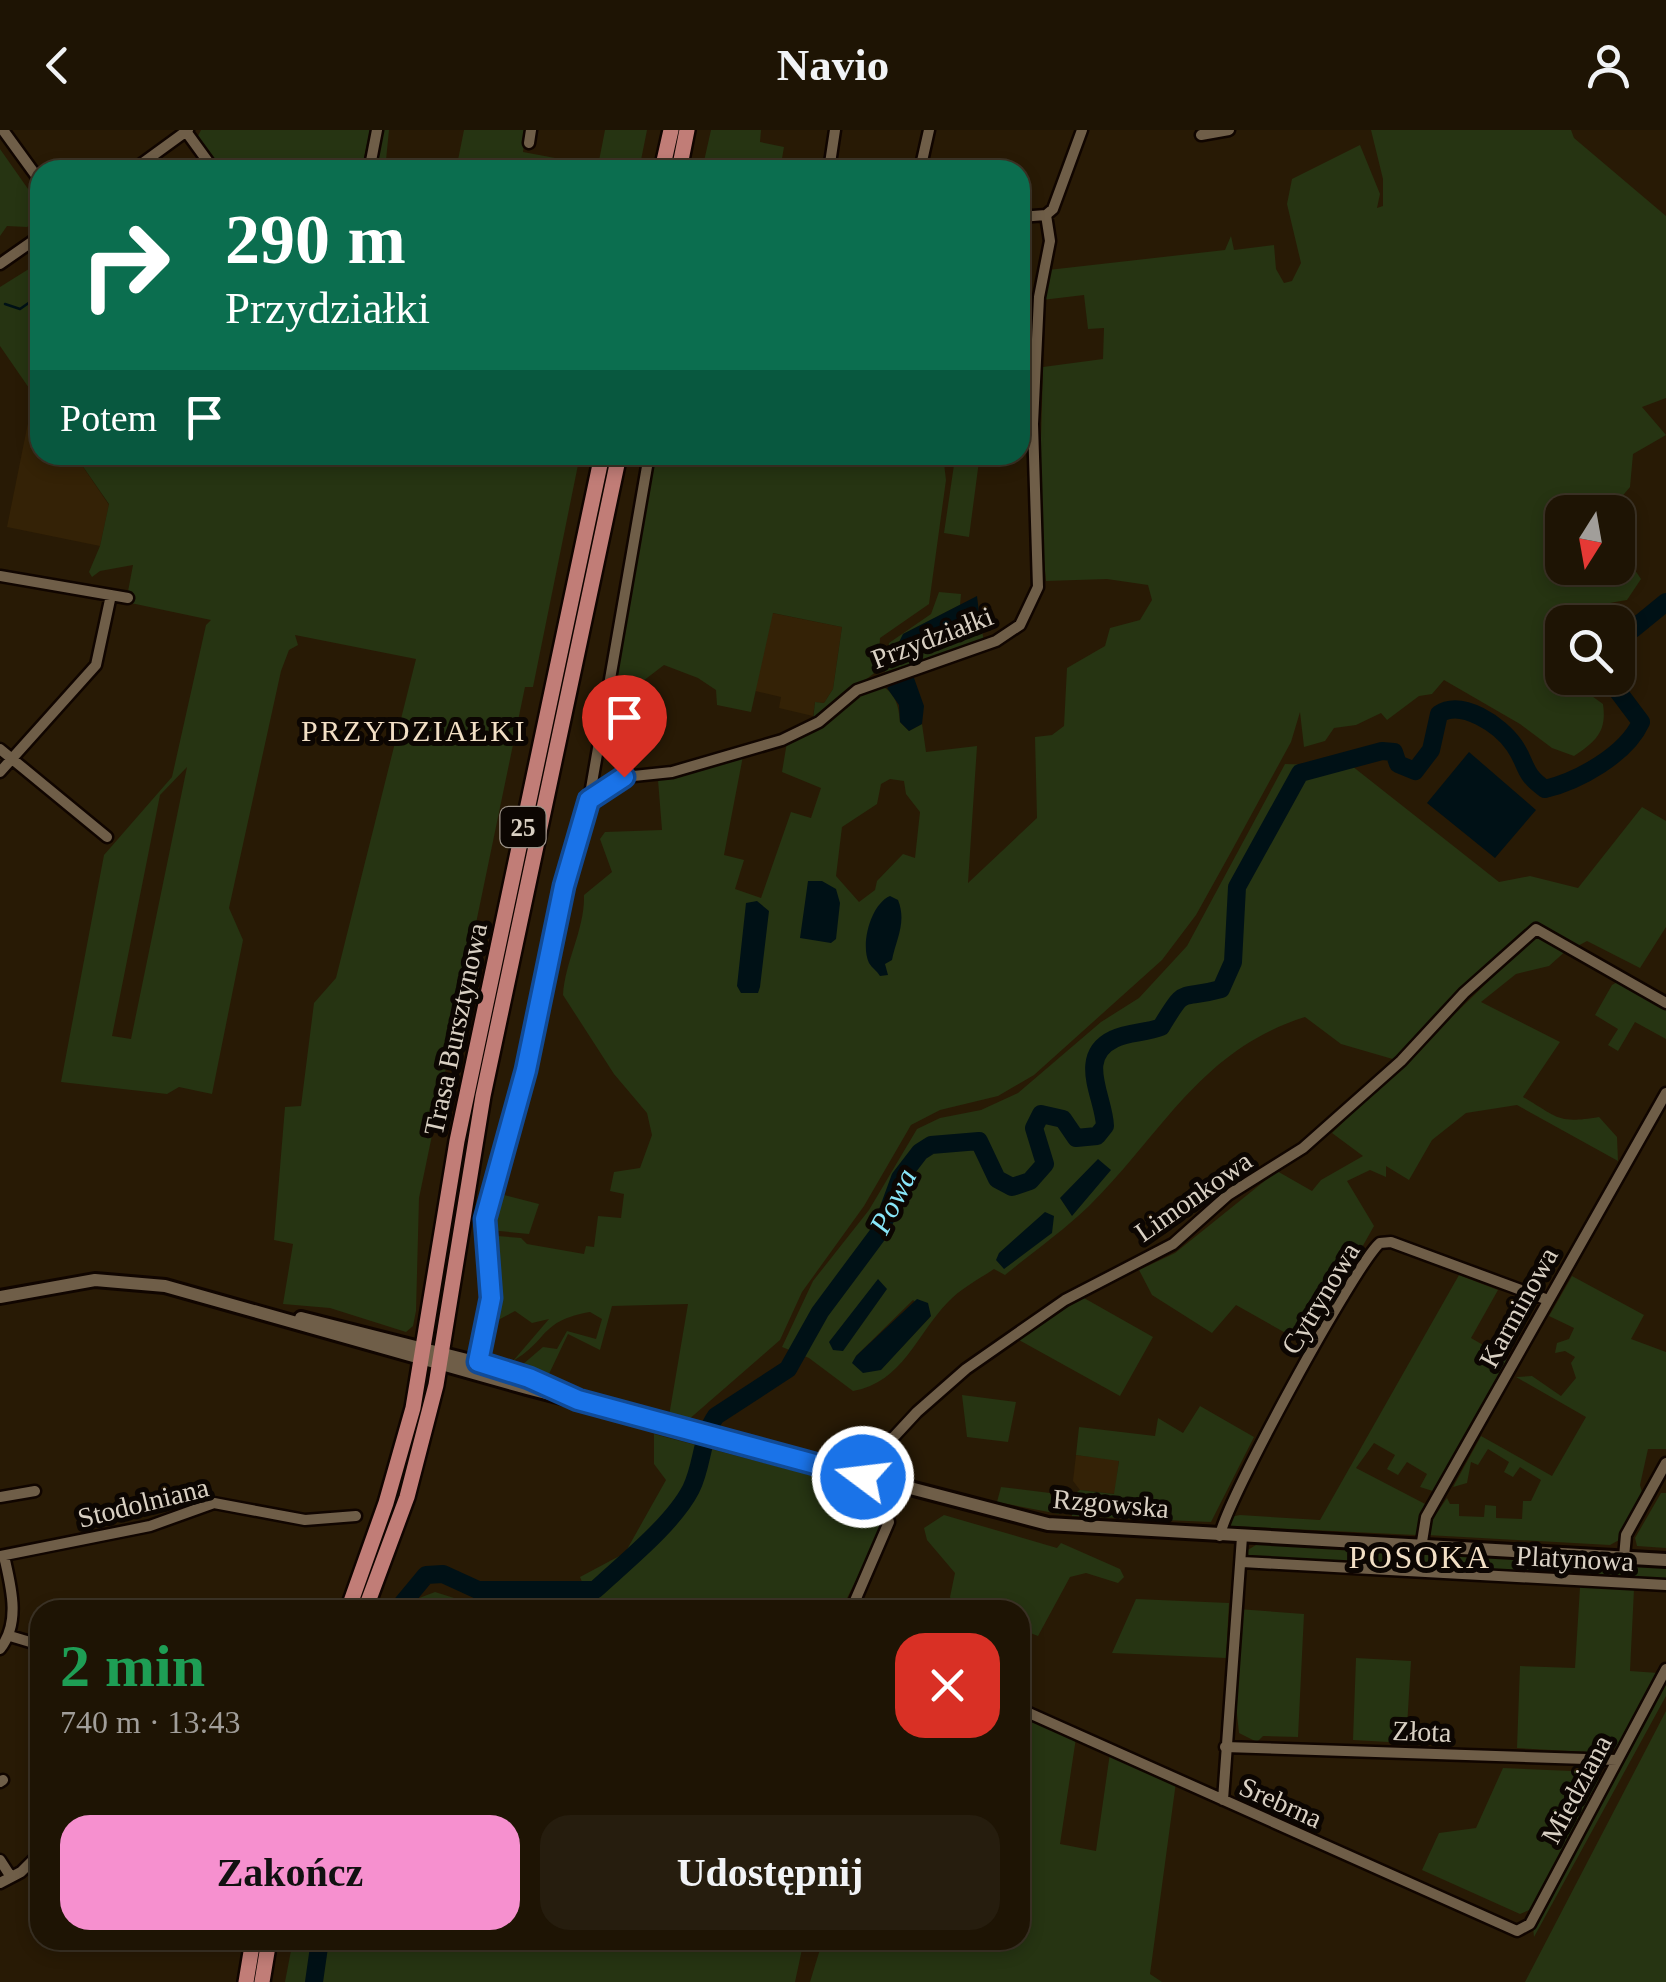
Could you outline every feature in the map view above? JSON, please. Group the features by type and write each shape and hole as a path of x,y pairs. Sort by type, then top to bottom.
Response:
{"main road":[{"path":"664,160 670,130"},
{"path":"681,160 688,130"},
{"name":"Trasa Bursztynowa","path":"351,1600 395,1475 424,1354 457,1140 600,465"},
{"name":"Trasa Bursztynowa","path":"370,1600 407,1497 441,1358 483,1096 616,465"},
{"path":"246,1982 251,1950"},
{"path":"262,1982 268,1950"}],"street":[{"path":"3,130 30,167"},
{"path":"146,160 186,130 207,160"},
{"path":"370,160 377,130"},
{"path":"528,143 531,130"},
{"path":"830,160 835,130"},
{"path":"922,160 929,130"},
{"path":"1030,215 1053,209 1082,130"},
{"path":"1201,135 1229,130"},
{"name":"Przydziałki","path":"589,800 624,777 672,772 782,740 820,722 856,690 996,642 1020,626 1038,587 1033,424 1038,297 1050,241 1046,214"},
{"path":"0,264 30,243"},
{"path":"478,1362 491,1298 485,1219 526,1070 564,886 589,800 647,465"},
{"path":"0,576 128,598"},
{"path":"0,772 96,664 110,595"},
{"path":"0,749 106,837"},
{"name":"Limonkowa","path":"863,1477 865,1468 918,1412 966,1370 1065,1300 1173,1244 1228,1195 1303,1148 1401,1061 1464,992 1536,930 1666,1003"},
{"name":"Karminowa","path":"1421,1548 1426,1517 1666,1093"},
{"name":"Cytrynowa","path":"1220,1536 1226,1510 1280,1410 1380,1244 1391,1242 1548,1300"},
{"path":"0,1296 65,1283 118,1280 165,1286 279,1316 334,1324 497,1373"},
{"path":"441,1358 478,1362 497,1373"},
{"name":"Rzgowska","path":"497,1373 726,1440 1048,1524 1666,1560"},
{"path":"1624,1558 1626,1535 1666,1463"},
{"path":"855,1600 889,1522 878,1493 879,1481"},
{"path":"0,1497 36,1491"},
{"name":"Stodolniana","path":"2,1556 150,1526 214,1503 304,1520 356,1516"},
{"path":"1223,1800 1242,1537"},
{"path":"0,1649 10,1636 13,1597 2,1556"},
{"name":"Platynowa","path":"1242,1562 1666,1585"},
{"path":"10,1636 30,1642"},
{"name":"Miedziana","path":"1524,1930 1666,1668"},
{"name":"Srebrna","path":"1030,1713 1517,1931 1524,1930"},
{"name":"Złota","path":"1226,1747 1617,1760"},
{"path":"0,1860 6,1880 30,1861"}],"shaded area":[{"path":"30,413 30,465 82,465 109,505 100,546 7,527"},
{"path":"977,596 980,621 905,660 895,650 903,634"},
{"path":"772,613 842,627 833,689 824,703 815,702 813,716 779,708 781,697 755,691"},
{"path":"904,675 914,678 924,706 922,724 909,731 900,722 899,705 887,688"},
{"path":"1469,752 1536,810 1495,858 1427,803"},
{"path":"808,881 822,881 836,889 840,903 836,939 831,943 800,938"},
{"path":"890,896 898,900 901,923 892,960 885,964 888,975 880,976 869,963 867,936 877,907"},
{"path":"757,901 769,911 760,987 758,993 741,993 737,986 746,903"},
{"path":"1098,1159 1111,1170 1072,1216 1060,1198"},
{"path":"1045,1212 1054,1216 1052,1233 1004,1269 996,1260 999,1253"},
{"path":"878,1279 887,1289 843,1351 833,1350 829,1342"},
{"path":"917,1299 928,1303 931,1316 881,1370 863,1373 852,1363 856,1356"},
{"path":"1076,1455 1119,1460 1115,1494 1080,1490 1073,1481"}],"green space":[{"path":"201,130 370,130 364,158 376,160 214,160 198,136"},
{"path":"383,130 389,130 386,160 376,160"},
{"path":"464,130 526,130 523,152 566,160 458,160"},
{"path":"605,130 647,130 641,160 599,160"},
{"path":"711,130 761,130 760,142 784,147 782,160 704,160"},
{"path":"1371,130 1571,130 1574,138 1666,216 1666,398 1642,407 1666,435 1633,454 1630,487 1623,495 1545,495 1545,585 1635,585 1635,570 1641,579 1627,600 1604,605 1545,605 1545,695 1590,695 1603,704 1598,735 1574,756 1552,748 1520,724 1444,680 1432,694 1419,696 1387,720 1381,713 1356,725 1334,728 1325,741 1304,747 1300,712 1291,742 1196,915 1162,960 1034,1075 998,1096 940,1110 911,1125 864,1206 802,1292 780,1340 687,1421 669,1416 688,1304 612,1306 600,1350 568,1334 548,1376 522,1365 543,1347 557,1349 567,1331 596,1339 602,1319 590,1312 562,1320 513,1361 549,1319 532,1323 515,1311 500,1319 490,1315 489,1241 497,1236 521,1238 527,1244 584,1254 586,1246 594,1247 598,1216 621,1218 624,1194 610,1191 614,1172 640,1168 652,1135 647,1113 614,1074 563,995 584,895 612,872 600,839 605,832 662,830 658,780 743,756 724,855 744,860 735,889 761,898 791,812 811,818 821,788 782,772 787,742 854,696 879,685 892,695 900,722 909,731 922,724 926,752 977,746 968,883 1037,818 1035,737 1052,735 1064,726 1067,668 1105,646 1110,628 1140,620 1152,600 1148,585 1107,579 1046,581 1039,508 1043,367 1103,359 1104,328 1088,329 1084,295 1042,300 1048,270 1225,250 1231,236 1234,250 1274,245 1276,269 1284,283 1292,281 1301,263 1287,204 1292,179 1360,145 1380,194 1377,208 1383,206 1383,179","holes":["890,779 904,781 906,794 920,812 915,858 903,854 877,881 875,890 859,902 836,876 842,827 877,804 881,784"]},
{"path":"0,149 30,192 30,225 7,226 0,236"},
{"path":"30,268 30,390 0,346 0,287"},
{"path":"82,465 578,465 533,687 525,687 419,1198 416,1311 413,1326 406,1332 330,1308 283,1304 293,1244 274,1240 285,1107 301,1106 314,1003 336,978 416,659 295,635 298,645 289,650 281,671 229,908 243,940 212,1094 179,1087 167,1094 61,1082 104,855 172,777 206,625 211,620 126,602 133,565 100,571 92,577 89,572 100,546 109,504","holes":["187,767 131,1039 112,1036 160,795"]},
{"path":"652,465 944,465 946,480 929,604 880,638 878,670 813,720 815,702 824,703 833,689 842,627 773,613 751,712 717,705 716,690 698,678 664,665 643,681 614,733 605,738"},
{"path":"954,465 978,465 969,537 944,533"},
{"path":"939,592 961,594 960,605 903,634 905,660 980,621 984,641 885,672 889,643 931,614"},
{"path":"1285,764 1352,766 1499,882 1530,876 1578,888 1642,807 1666,821 1666,927 1640,968 1587,941 1576,947 1532,926 1455,993 1396,1060 1341,1044 1305,1017 1269,1032 1237,1050 1210,1072 1115,1179 1069,1224 1005,1275 994,1269 953,1297 897,1368 884,1378 853,1391 809,1358 782,1347 813,1281 869,1210 917,1129 940,1118 981,1110 1018,1093 1101,1022 1139,998 1187,946","holes":["913,1300 931,1316 880,1370 856,1356"]},
{"path":"1547,938 1568,949 1549,966 1516,974 1481,1002 1560,1042 1523,1097 1559,1118 1599,1117 1617,1137 1618,1161 1517,1105 1466,1113 1432,1140 1409,1180 1386,1166 1386,1177 1370,1170 1347,1181 1374,1226 1307,1345 1236,1305 1212,1333 1152,1295 1139,1270 1175,1253 1277,1171 1312,1191 1321,1180 1363,1156 1332,1133 1532,939"},
{"path":"1621,980 1666,1007 1666,1039 1635,1022 1618,1051 1608,1045 1618,1029 1595,1015 1612,985"},
{"path":"496,1193 539,1204 529,1234 489,1230"},
{"path":"1459,1275 1498,1290 1471,1338 1509,1360 1436,1492 1420,1487 1427,1474 1407,1462 1398,1475 1387,1469 1395,1455 1374,1443 1356,1468 1429,1506 1416,1535 1228,1526 1230,1517 1240,1515 1320,1520"},
{"path":"1572,1276 1644,1315 1631,1339 1666,1352 1666,1449 1648,1449 1640,1485 1643,1496 1621,1539 1610,1545 1427,1535 1427,1527 1447,1498 1450,1504 1459,1504 1459,1516 1484,1517 1485,1505 1496,1506 1496,1518 1522,1519 1523,1501 1531,1501 1541,1480 1520,1467 1513,1477 1504,1472 1509,1462 1488,1449 1478,1465 1471,1462 1467,1483 1453,1487 1481,1436 1552,1476 1586,1417 1516,1377 1532,1376 1561,1396 1576,1378 1571,1363 1575,1357 1565,1351 1555,1353 1557,1343 1569,1339 1574,1328 1549,1316"},
{"path":"1084,1298 1153,1337 1120,1396 1019,1340 1039,1323"},
{"path":"962,1395 1016,1402 1008,1442 967,1437"},
{"path":"1200,1406 1254,1437 1211,1522 1072,1516 1072,1495 1080,1490 1114,1494 1119,1461 1076,1455 1079,1427 1155,1436 1158,1418 1183,1433"},
{"path":"654,1434 867,1490 883,1527 846,1600 474,1600 588,1596 580,1577 625,1553 666,1480 654,1464"},
{"path":"1001,1487 1050,1493 1052,1500 1063,1501 1059,1514 997,1502"},
{"path":"1661,1493 1666,1493 1666,1548 1637,1546 1635,1538"},
{"path":"944,1515 1057,1548 1061,1543 1120,1569 1124,1577 1118,1583 1086,1573 1070,1577 1038,1636 1030,1633 1030,1600 951,1600 955,1573 927,1540 924,1528"},
{"path":"1261,1542 1666,1564 1666,1582 1253,1561 1246,1551"},
{"path":"1580,1587 1634,1589 1630,1671 1658,1673 1620,1745 1606,1753 1517,1748 1520,1666 1575,1668"},
{"path":"435,1592 460,1600 414,1600"},
{"path":"1136,1599 1229,1603 1226,1658 1112,1653"},
{"path":"1238,1609 1304,1614 1298,1737 1263,1736 1257,1742 1239,1733 1234,1687"},
{"path":"1356,1658 1411,1661 1406,1743 1353,1740"},
{"path":"1666,1676 1666,1696 1534,1937 1533,1927"},
{"path":"1666,1711 1666,1982 1525,1982"},
{"path":"1030,1717 1076,1738 1060,1844 1096,1851 1110,1753 1176,1782 1150,1974 1162,1982 810,1982 820,1950 1030,1950"},
{"path":"1503,1768 1596,1772 1601,1782 1534,1908 1520,1914 1422,1870 1439,1833 1476,1828"},
{"path":"291,1950 802,1950 795,1982 285,1982"}],"waterway":[{"path":"5,304 20,309 30,302"},
{"name":"Powa","path":"1635,627 1666,602"},
{"name":"Powa","path":"405,1600 426,1575 443,1574 478,1590 595,1590 647,1543 683,1502 695,1480 707,1433 716,1416 788,1369 820,1312 881,1230 900,1178 920,1152 931,1145 979,1141 997,1179 1012,1187 1030,1181 1045,1164 1034,1128 1041,1114 1063,1119 1076,1138 1097,1136 1105,1126 1095,1078 1096,1056 1114,1039 1161,1027 1185,996 1221,989 1233,962 1237,887 1300,773 1382,751 1394,752 1398,764 1415,771 1431,750 1439,714 1458,710 1480,716 1500,730 1514,745 1532,778 1545,789 1586,773 1613,756 1634,734 1641,722 1621,695"},
{"name":"Powa","path":"314,1982 319,1950"}],"district":[{"name":"PRZYDZIAŁKI","path":"414,731"},
{"name":"POSOKA","path":"1420,1557"}],"route":[{"path":"624,777 589,800 564,886 526,1070 485,1219 491,1298 478,1362 514,1372 578,1400 863,1477"}]}
